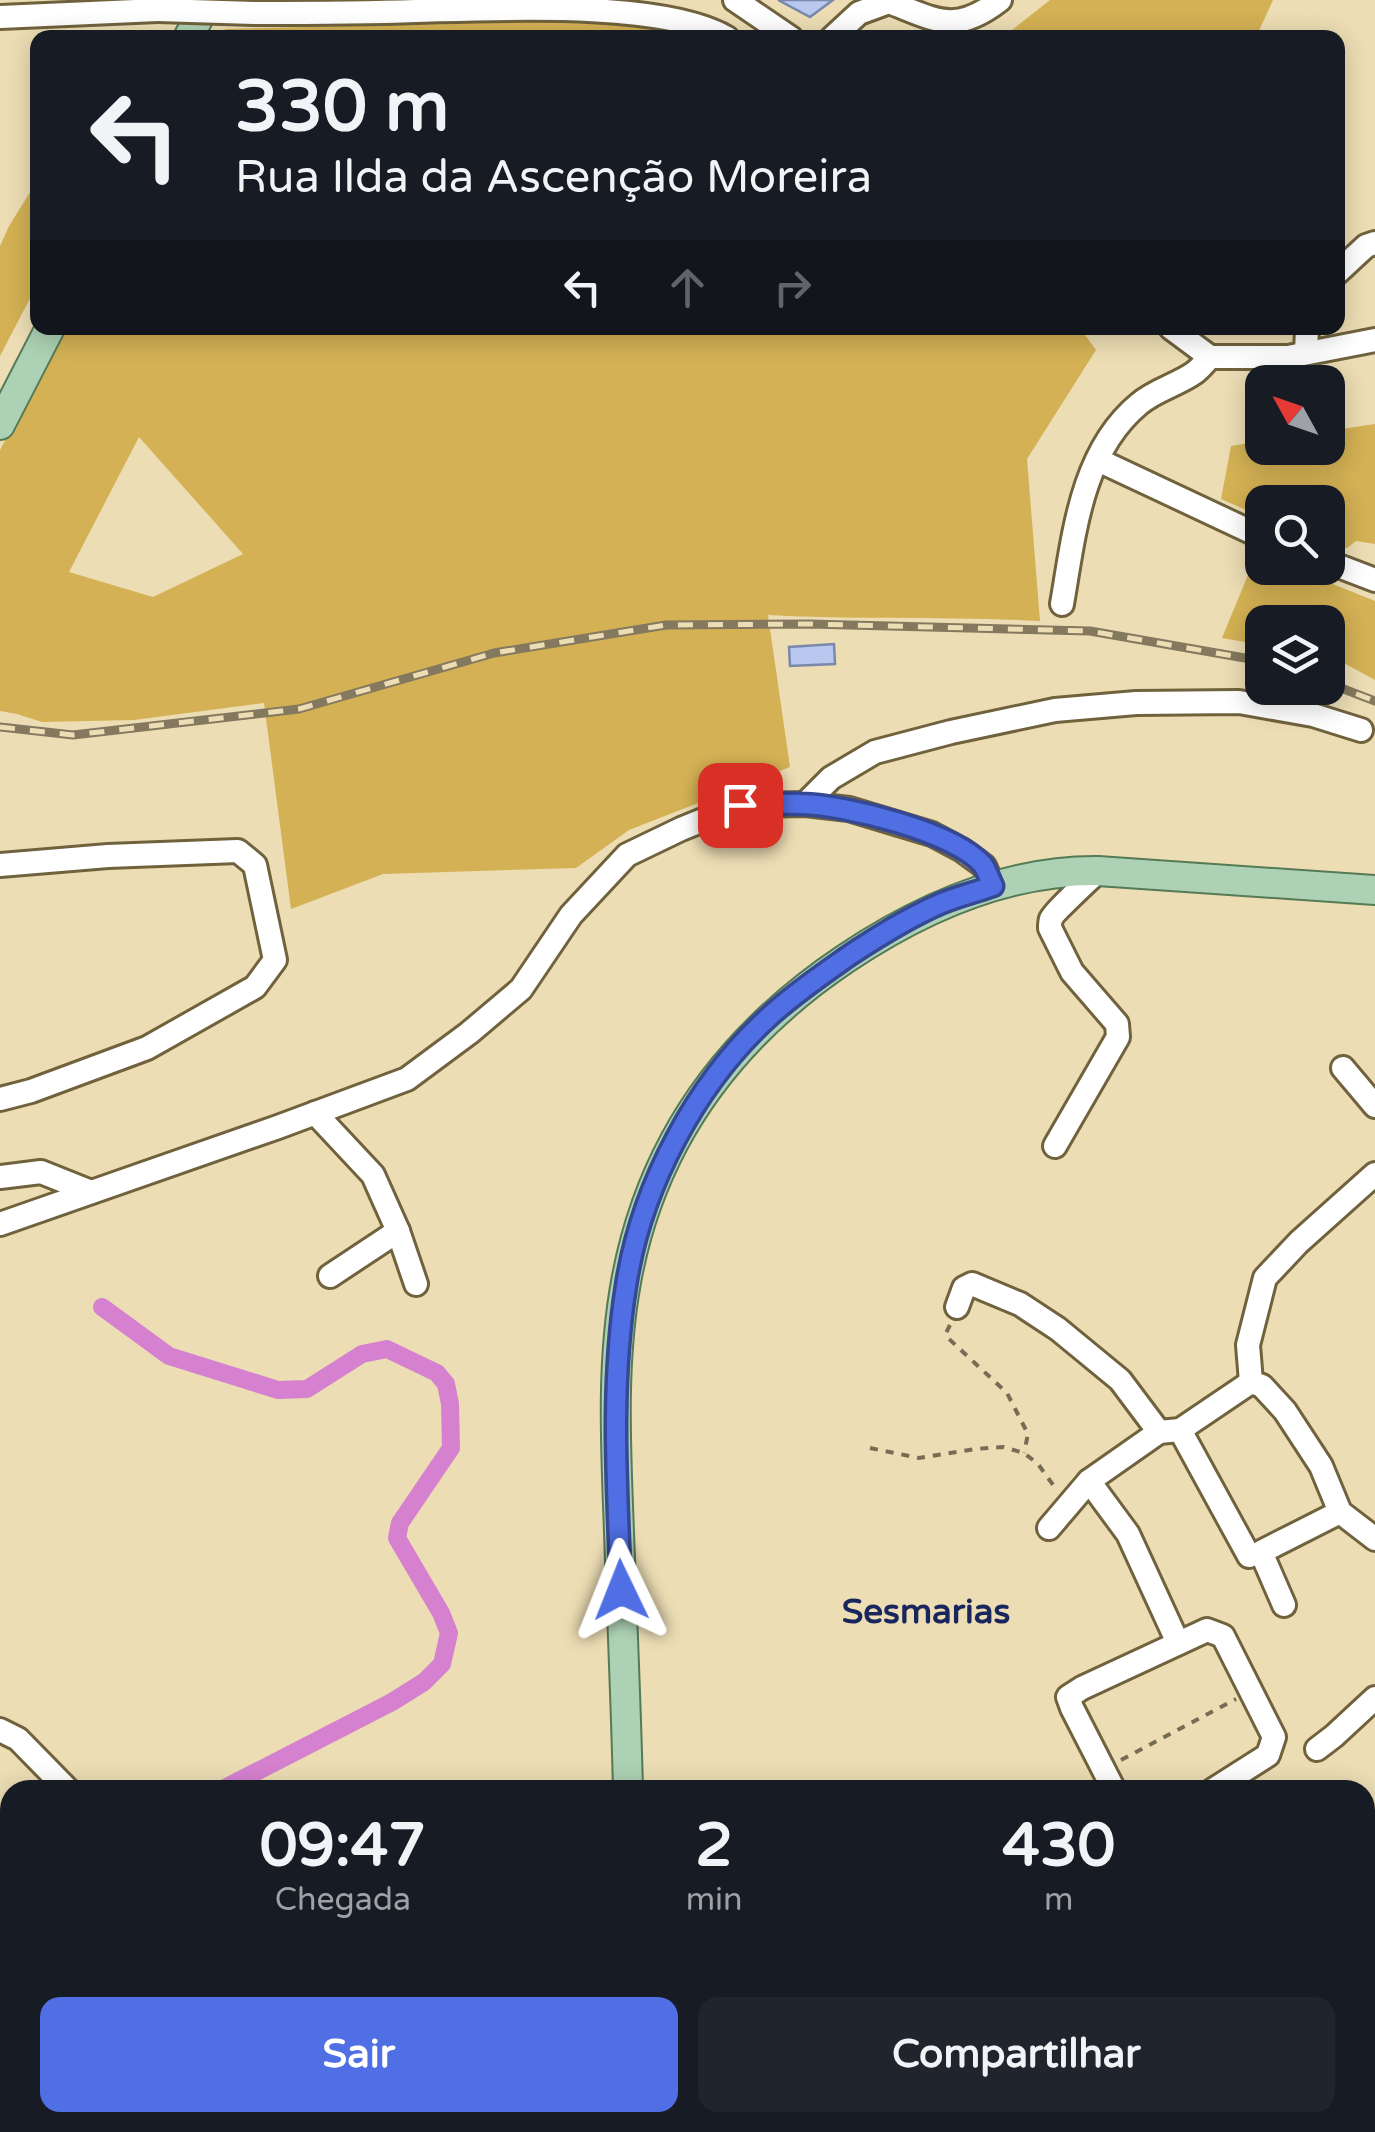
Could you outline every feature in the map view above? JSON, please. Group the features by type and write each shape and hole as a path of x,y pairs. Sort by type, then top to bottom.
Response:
{"main road":[{"path":"192,30 208,0"},
{"path":"208,30 224,0"},
{"path":"0,392 30,335"},
{"path":"0,425 46,335"},
{"path":"628,1780 615,1433 619,1336 626,1281 644,1212 665,1161 692,1110 726,1064 770,1016 828,970 885,932 943,903 993,886 1057,871 1098,871 1375,890"}],"street":[{"path":"734,0 778,30"},
{"path":"841,30 859,13 888,2 946,24 984,13 1000,0"},
{"path":"0,18 158,10 254,13 288,7 417,11 533,3 672,14 717,30"},
{"path":"1345,266 1375,243"},
{"path":"1181,335 1210,356 1288,357 1375,340"},
{"path":"1306,353 1307,335"},
{"path":"1062,604 1081,498 1117,426 1140,402 1195,372 1210,356"},
{"path":"1098,460 1245,529"},
{"path":"1345,569 1375,580"},
{"path":"804,804 832,778 875,752 1056,710 1136,703 1238,702 1313,715 1362,730"},
{"path":"0,1224 406,1078 469,1034 521,989 572,915 628,856 740,805 804,804 849,809 932,834 984,866 993,886"},
{"path":"0,865 238,851 255,866 275,960 256,987 147,1048 31,1091 0,1098"},
{"path":"1055,1146 1118,1037 1117,1024 1072,972 1050,928 1057,910 1098,871"},
{"path":"1343,1068 1375,1106"},
{"path":"315,1113 373,1175 416,1284"},
{"path":"0,1176 40,1172 91,1192"},
{"path":"1252,1382 1248,1345 1265,1278 1375,1174"},
{"path":"330,1276 398,1231"},
{"path":"957,1307 964,1288 972,1284 1020,1304 1058,1329 1120,1380 1170,1431 1284,1605"},
{"path":"1049,1528 1089,1481 1252,1382"},
{"path":"1252,1382 1262,1386 1286,1411 1320,1466 1340,1512 1375,1539"},
{"path":"1089,1481 1128,1534 1178,1643"},
{"path":"1249,1556 1340,1512"},
{"path":"1109,1780 1068,1697 1207,1630 1223,1636 1274,1737 1268,1755 1229,1780"},
{"path":"1317,1749 1375,1698"},
{"path":"0,1730 18,1739 58,1780"}],"path":[{"path":"957,1307 946,1332 948,1338 1007,1393 1028,1434 1024,1453"},
{"path":"870,1448 919,1458 1002,1447 1024,1453 1038,1464 1068,1505"},
{"path":"1109,1780 1251,1692"}],"shaded area":[{"path":"1050,0 1273,0 1259,30 1012,30"},
{"path":"584,22 674,30 225,30"},
{"path":"30,192 30,298 0,356 0,246"},
{"path":"62,335 1085,335 1096,350 1027,459 1040,621 768,615 790,767 629,830 576,868 383,874 291,909 264,703 134,720 42,722 0,711 0,450","holes":["139,437 243,554 153,597 69,572"]},
{"path":"1375,424 1375,544 1356,541 1345,548 1345,485 1245,485 1245,510 1221,499 1231,446 1245,444 1245,465 1345,465 1345,428"},
{"path":"1245,582 1335,585 1375,601 1375,680 1345,664 1345,605 1245,605 1245,642 1222,638"}],"building":[{"path":"778,0 833,0 810,17"},
{"path":"834,644 835,664 790,666 789,647"}],"waterway":[{"path":"102,1307 169,1356 278,1390 307,1389 362,1354 387,1349 437,1373 446,1384 451,1448 400,1523 397,1538 449,1633 442,1664 424,1682 392,1702 240,1780"}],"railway":[{"path":"0,727 73,735 299,709 494,653 666,625 809,624 1090,631 1245,658"},
{"path":"1345,690 1375,701"}],"district":[{"name":"Sesmarias","path":"926,1611"}],"route":[{"path":"621,1590 615,1433 619,1336 626,1281 644,1212 678,1136 726,1064 770,1016 885,932 943,903 993,886 984,866 932,834 849,809 804,804 740,805"}]}
